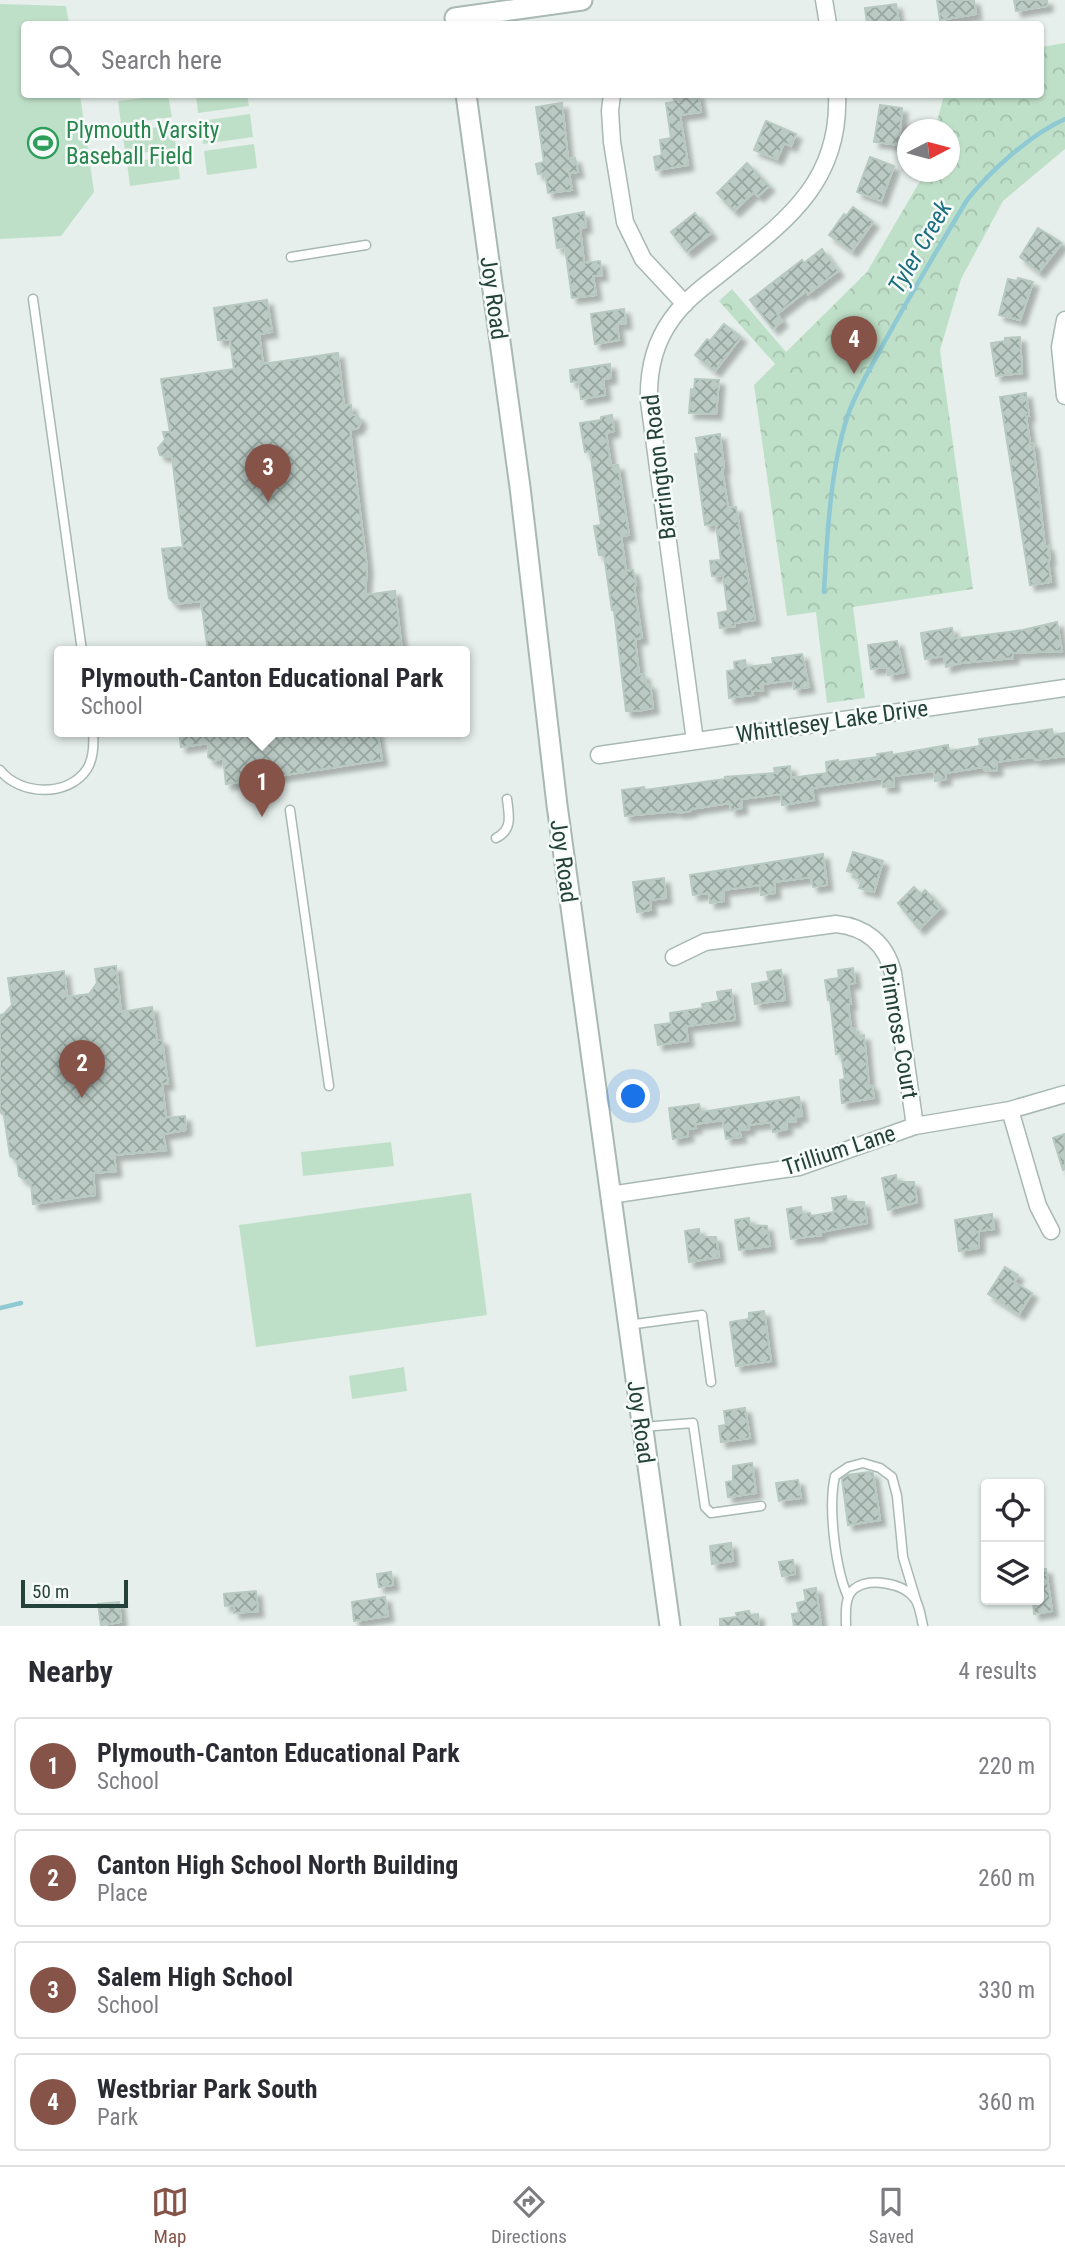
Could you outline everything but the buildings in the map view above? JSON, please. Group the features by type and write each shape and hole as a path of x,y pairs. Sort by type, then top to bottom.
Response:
{"street":[{"path":"455,14 582,0"},
{"path":"824,0 828,21"},
{"name":"Joy Road","path":"467,98 522,500 557,805 670,1626"},
{"path":"612,98 612,142 625,222 643,258 667,287 685,303"},
{"name":"Barrington Road","path":"695,741 649,393 650,370 657,347 671,321 685,303 780,225 808,194 826,162 831,147 837,98"},
{"path":"1065,320 1060,347 1065,396"},
{"name":"Whittlesey Lake Drive","path":"599,755 1065,688"},
{"name":"Primrose Court","path":"674,957 705,942 836,925 848,926 871,936 887,955 893,973 915,1126"},
{"name":"Trillium Lane","path":"610,1195 799,1167 915,1126 1010,1110 1065,1094"},
{"path":"1010,1110 1038,1206 1051,1231"}],"lane":[{"path":"291,257 366,245"},
{"path":"33,299 81,646"},
{"path":"0,770 11,782 22,787 57,789 73,782 86,770 93,755 93,737"},
{"path":"496,838 504,834 509,827 507,799"},
{"path":"290,810 329,1086"},
{"path":"628,1325 702,1315 711,1382"},
{"path":"642,1427 693,1423 705,1507 711,1513 761,1506"},
{"path":"846,1626 848,1597 840,1579 831,1494 835,1476 848,1466 863,1463 880,1468 892,1477 897,1496 903,1557 923,1626"},
{"path":"848,1597 854,1588 885,1583 898,1586 916,1600"}],"green space":[{"name":"Plymouth Varsity Baseball Field","path":"0,4 66,6 68,21 21,21 21,98 80,98 94,192 61,236 0,239"},
{"path":"1065,43 1065,149 1003,201 961,279 940,350 973,589 853,607 865,698 827,703 816,612 787,616 754,385 775,364 719,301 732,289 786,352 867,272 919,182 960,182 960,119 938,119 943,98 1044,98 1044,46"},
{"path":"169,98 172,117 121,124 118,101"},
{"path":"196,98 248,98 249,106 198,113"},
{"path":"250,114 253,137 203,144 200,121"},
{"path":"173,125 176,148 126,155 122,132"},
{"path":"254,144 257,168 207,175 204,151"},
{"path":"177,155 180,179 130,186 127,163"},
{"path":"391,1142 394,1166 303,1176 301,1152"},
{"path":"471,1193 487,1315 256,1347 239,1225"},
{"path":"404,1367 407,1391 352,1399 349,1376"}],"waterway":[{"name":"Tyler Creek","path":"824,592 830,504 841,438 853,401 911,294 967,200 1012,154 1065,119"},
{"path":"0,1308 21,1303"}],"place":[{"name":"Plymouth Varsity Baseball Field","path":"43,143"},
{"name":"Westbriar Park South","path":"854,374"},
{"name":"Salem High School","path":"268,502"},
{"name":"Plymouth-Canton Educational Park","path":"262,817"},
{"name":"Canton High School North Building","path":"82,1098"}]}
